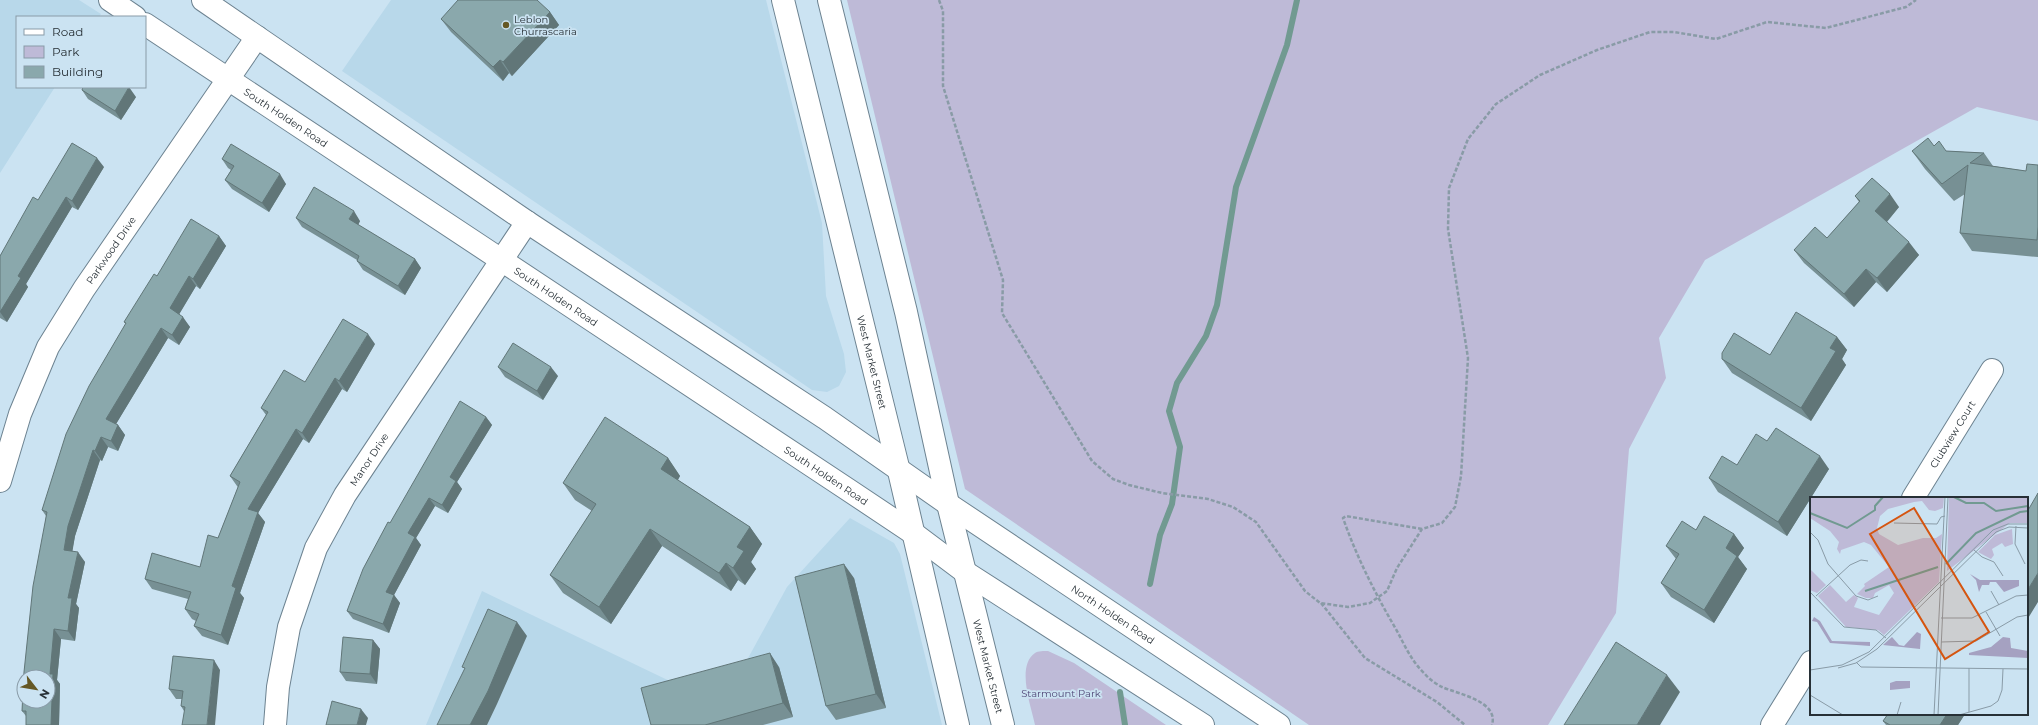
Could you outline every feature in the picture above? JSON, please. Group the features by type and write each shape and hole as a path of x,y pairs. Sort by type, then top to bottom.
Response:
{"main road":[{"path":"110,0 134,16"},
{"path":"203,0 527,222 898,467 948,504"},
{"name":"West Market Street","path":"783,0 898,467 958,725"},
{"name":"West Market Street","path":"829,0 906,312 948,504 1003,725"},
{"name":"South Holden Road","path":"146,25 913,533 965,572"},
{"name":"Parkwood Drive","path":"0,481 20,414 48,348 84,289 256,37"},
{"name":"Manor Drive","path":"275,725 278,687 289,627 316,548 345,495 527,222"},
{"name":"Clubview Court","path":"1914,497 1992,370"},
{"name":"North Holden Road","path":"948,504 1279,725"},
{"path":"965,572 1203,725"},
{"path":"1772,725 1810,664"}],"path":[{"path":"939,0 943,11 943,86 1003,280 1002,313 1065,420 1092,461 1113,478 1162,493 1208,499 1233,507 1256,522 1305,591 1320,603 1365,658 1436,702 1465,725"},
{"path":"1492,725 1494,720 1492,712 1484,704 1441,686 1426,675 1415,664 1378,598 1352,542 1344,518 1346,516 1422,529 1442,523 1454,507 1461,476 1468,358 1448,229 1449,188 1468,140 1496,104 1540,75 1597,50 1650,32 1674,32 1716,39 1767,22 1826,28 1906,7 1916,0"},
{"path":"1320,603 1348,607 1370,604 1387,591 1397,568 1422,529"}],"shaded area":[{"path":"0,0 79,0 101,14 100,16 16,16 16,88 54,88 0,173"},
{"path":"391,0 766,0 822,223 826,296 844,354 846,372 839,386 827,392 812,390 342,71"},
{"path":"850,518 894,543 900,554 942,725 426,725 482,591 678,685 747,660 787,587"}],"green space":[{"path":"847,0 2038,0 2038,121 1977,107 1705,260 1659,338 1666,378 1629,449 1616,613 1548,725 1309,725 965,489"},
{"name":"Starmount Park","path":"1039,651 1048,651 1074,663 1166,725 1035,725 1026,687 1026,667 1029,659 1035,653"}],"building":[{"path":"458,0 537,0 550,12 503,62 500,60 493,67 441,19"},
{"path":"83,88 128,88 115,111 82,90"},
{"path":"1928,138 1934,146 1939,141 1946,151 1984,153 1970,163 2026,171 2027,164 2038,165 2037,240 1960,233 1968,165 1942,184 1912,151"},
{"path":"72,143 97,158 72,201 66,197 18,276 21,278 0,312 0,256 33,197 38,200"},
{"path":"231,144 280,174 262,203 225,180 234,166 222,159"},
{"path":"1872,178 1890,194 1875,211 1909,242 1877,278 1866,269 1844,294 1794,250 1815,227 1827,238 1860,201 1855,196"},
{"path":"314,187 354,211 349,219 415,259 398,286 357,261 359,256 296,218"},
{"path":"191,219 219,236 193,279 189,276 170,308 183,317 172,335 161,328 106,419 118,425 111,441 101,437 95,451 93,450 68,526 64,550 78,552 68,598 72,598 68,631 54,629 50,669 24,669 33,586 47,512 42,510 66,434 89,386 126,323 124,322 154,274 157,276"},
{"path":"1796,312 1837,337 1830,348 1836,351 1801,408 1722,359 1722,353 1734,333 1770,355"},
{"path":"343,319 368,334 339,381 335,378 302,433 296,429 248,509 258,512 232,586 236,588 221,635 194,626 199,614 185,609 191,592 145,579 152,553 200,567 208,535 218,538 240,482 230,476 268,412 261,408 284,370 305,382"},
{"path":"513,343 551,367 537,391 498,367"},
{"path":"460,401 486,417 450,477 456,481 442,505 429,498 408,533 415,537 386,592 394,595 383,624 347,611 363,569 388,522 390,523"},
{"path":"605,417 668,458 661,469 750,527 737,547 744,551 733,568 726,563 719,573 650,529 599,607 550,575 596,504 563,483"},
{"path":"1776,428 1820,456 1778,522 1709,478 1722,456 1737,465 1756,434 1767,441"},
{"path":"2038,493 2038,573 2028,589 2028,510"},
{"path":"1704,516 1734,534 1726,548 1737,556 1704,610 1661,583 1679,554 1666,546 1682,521 1696,530"},
{"path":"844,564 876,694 826,706 795,577"},
{"path":"488,609 517,622 488,691 470,725 437,725 465,668 462,667"},
{"path":"343,637 373,640 370,674 340,672"},
{"path":"1616,642 1667,675 1637,725 1564,725"},
{"path":"770,653 783,703 705,725 651,725 641,688"},
{"path":"173,656 214,660 207,725 182,725 185,707 181,706 183,691 169,689"},
{"path":"332,701 361,709 357,725 326,725"},
{"path":"22,709 52,709 51,725 26,725 26,711 22,711"},
{"path":"1887,715 1946,715 1940,725 1890,725 1883,721"}],"waterway":[{"path":"1150,584 1160,535 1172,504 1180,447 1169,411 1177,383 1206,336 1217,305 1236,187 1287,45 1297,0"},
{"path":"1120,692 1125,725"}],"place":[{"name":"Leblon Churrascaria","path":"506,25"}]}
